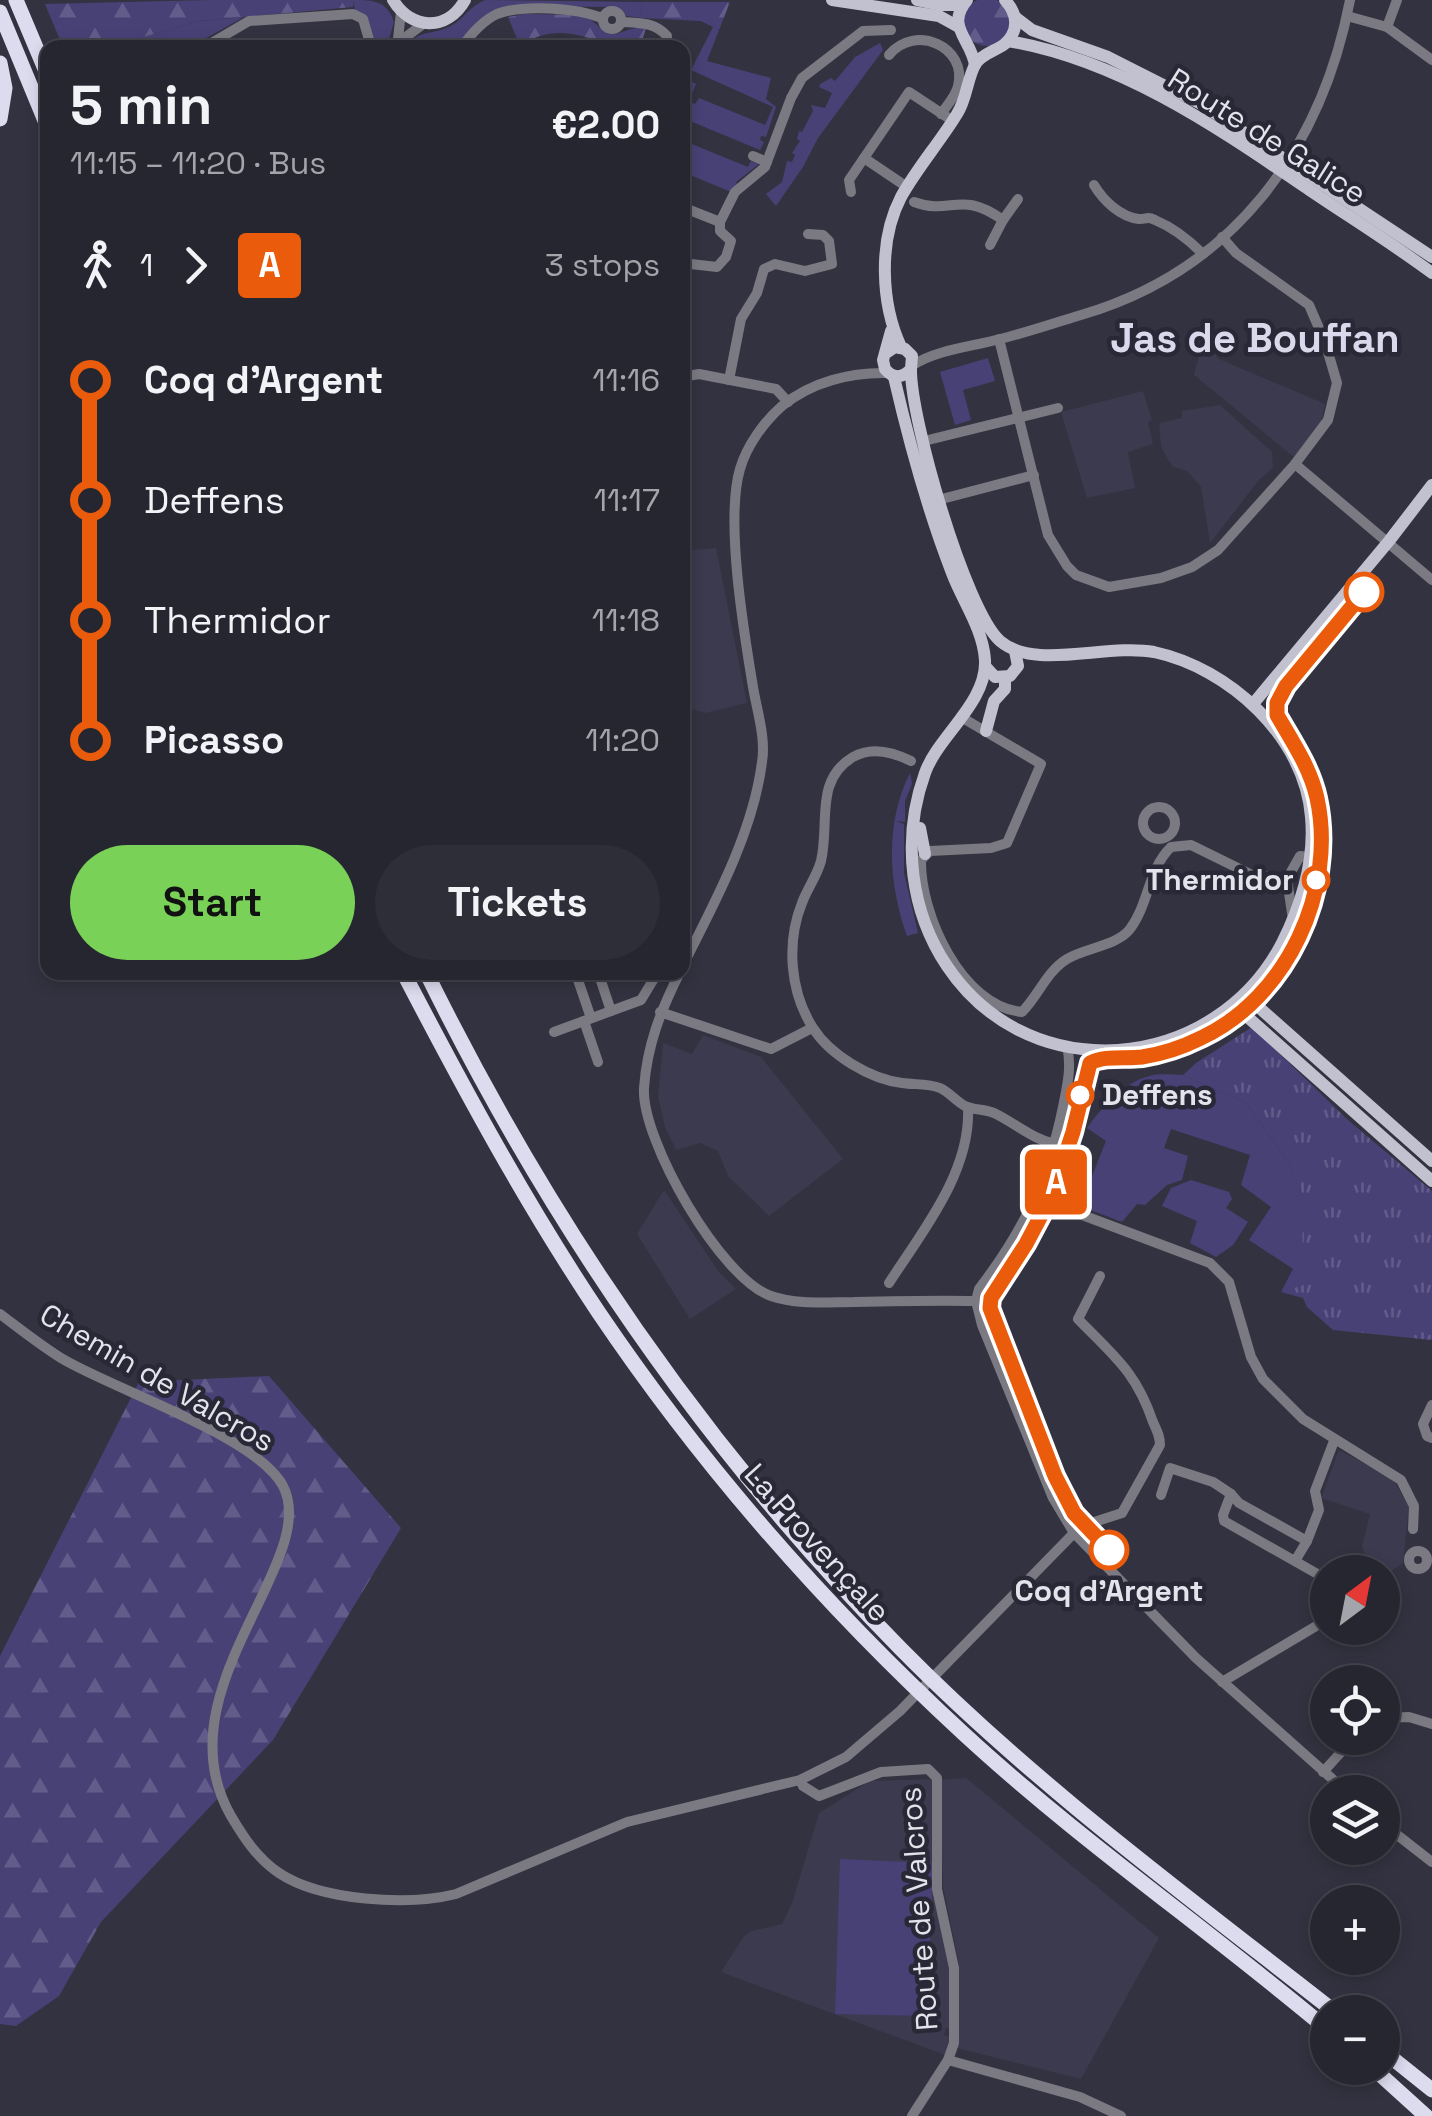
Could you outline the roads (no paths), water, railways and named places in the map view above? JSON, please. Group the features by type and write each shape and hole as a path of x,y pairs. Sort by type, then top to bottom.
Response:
{"highway":[{"path":"16,0 40,57"},
{"path":"2,16 40,109"},
{"path":"0,63 4,88 0,119"},
{"name":"La Provençale","path":"407,980 477,1112 572,1272 668,1408 772,1538 872,1646 968,1738 1310,2015"},
{"name":"La Provençale","path":"430,980 483,1084 580,1248 657,1362 774,1512 903,1651 978,1722 1075,1806 1314,1995"},
{"path":"1075,1806 1327,1995"},
{"path":"1400,2052 1432,2077"},
{"path":"1400,2064 1432,2090"},
{"path":"1391,2085 1426,2116"}],"main road":[{"path":"395,3 423,24 452,18 466,0"},
{"path":"832,0 938,16 957,26 975,65"},
{"path":"917,0 942,5 965,2 957,26"},
{"path":"986,731 994,702 1005,690 1005,678 1018,667 1009,647 976,601 938,500 909,358 892,328 885,285 892,217 947,117 960,109 975,65 1008,41 1015,17 1005,0"},
{"name":"Route de Galice","path":"1015,17 1032,30 1108,57 1200,104 1432,257"},
{"name":"Route de Galice","path":"1008,41 1113,74 1202,117 1432,274"},
{"path":"967,44 992,51"},
{"path":"892,328 883,365 891,375 952,574 979,634 985,661 991,674 1005,678"},
{"path":"885,354 909,358"},
{"path":"891,375 907,374 909,358"},
{"path":"1253,704 1389,542 1432,484"},
{"path":"992,647 1009,647 1044,657 1095,650 1152,652 1200,668 1253,704 1283,743 1304,788 1311,814 1293,920 1266,970 1246,995 1192,1030 1156,1044 1122,1049 1086,1050 1030,1036 991,1013 959,982 932,942 917,902 912,874 913,834 923,780 930,761 976,691 992,647"},
{"path":"923,780 920,831 927,852"},
{"path":"1246,995 1432,1161"},
{"path":"1234,1004 1432,1181"}],"street":[{"path":"909,358 999,339 1146,292 1203,254 1257,204 1310,125 1340,52 1350,0"},
{"path":"1387,28 1397,0"},
{"path":"395,3 398,40"},
{"path":"468,40 480,25 497,14 580,10 602,18 613,11 621,22 648,23 660,28 667,40"},
{"path":"218,40 250,21 353,14 362,19 369,40"},
{"path":"1346,16 1387,28 1432,60"},
{"path":"404,40 423,24"},
{"path":"690,264 717,268 726,257 731,242 720,231 720,222 735,192 767,162 802,78 863,31 890,30"},
{"path":"846,182 909,92 947,117 955,94 959,80 948,53 934,41 917,38 898,45 889,55"},
{"path":"754,156 767,162"},
{"path":"864,158 907,188"},
{"path":"1094,185 1104,200 1121,212 1134,218 1152,218 1203,254"},
{"path":"990,245 1018,199"},
{"path":"914,202 930,208 977,204 1003,220"},
{"path":"690,211 720,222"},
{"path":"729,380 741,319 757,293 764,270 770,264 805,271 832,264 828,241 823,235 808,234"},
{"path":"999,339 1048,535 1076,576 1109,588 1161,578 1207,559 1295,464 1328,420 1337,382 1309,306 1236,253 1222,237"},
{"path":"864,372 885,354"},
{"path":"690,950 745,828 763,761 740,599 737,488 741,466 758,434 788,402 828,381 864,372 891,375"},
{"path":"690,376 699,374 776,390 788,402"},
{"path":"924,441 1058,408"},
{"path":"1295,464 1432,580"},
{"path":"938,500 1034,475"},
{"path":"961,717 1041,764 1007,843 990,848 927,852 920,864 927,906 954,962 1000,1008 1022,1012 1049,975 1067,959 1128,933 1170,842 1191,845 1252,875 1286,879"},
{"path":"930,761 912,760 894,752 862,752 837,770 828,785 820,864 800,906 792,952 794,982 812,1028 826,1046 884,1080 940,1088 968,1108 990,1111 1055,1144"},
{"path":"912,760 923,780"},
{"path":"1293,920 1286,879 1304,857"},
{"path":"578,980 598,1062"},
{"path":"601,980 611,1011"},
{"path":"554,1032 646,995 654,980"},
{"path":"676,980 652,1036 644,1090 646,1112 665,1166 718,1249 743,1277 770,1296 809,1302 976,1301"},
{"path":"660,1012 771,1049 812,1028"},
{"path":"1067,1046 1070,1069 1055,1144 1037,1198 979,1288 976,1301 982,1326 1045,1480 1074,1533 1222,1682 1327,1775"},
{"path":"1070,1069 1086,1050"},
{"path":"876,1301 927,1225 956,1172 969,1127 968,1108"},
{"path":"1037,1198 1210,1263 1230,1282 1251,1357 1263,1379 1303,1419 1400,1480 1414,1506 1412,1529"},
{"path":"1074,1533 1085,1525 1122,1514 1160,1445 1149,1403 1131,1374 1078,1320 1100,1276"},
{"path":"889,1282 896,1302"},
{"name":"Chemin de Valcros","path":"0,1314 63,1360 153,1400 257,1458 276,1475 286,1491 288,1527 282,1550 232,1656 212,1736 215,1783 241,1834 257,1854 292,1881 314,1889 396,1900 432,1900 456,1894 508,1870"},
{"path":"1432,1405 1424,1424 1427,1436 1432,1438"},
{"path":"1295,1561 1319,1510 1315,1491 1334,1440"},
{"path":"1161,1495 1170,1468 1213,1482 1239,1503 1307,1540"},
{"path":"1230,1494 1222,1515 1224,1521 1310,1570"},
{"name":"Route de Valcros","path":"508,1870 627,1822 800,1780 846,1757 900,1710 1074,1533"},
{"path":"1222,1682 1310,1630"},
{"path":"1400,1717 1432,1724"},
{"path":"1323,1772 1338,1755"},
{"name":"Route de Valcros","path":"800,1780 812,1793 824,1796 882,1772 919,1768 934,1772 938,1785 937,1889 954,1968 954,2043 948,2060 912,2116"},
{"path":"1400,1837 1432,1862"},
{"path":"948,2060 1080,2097 1121,2116"}],"place":[{"name":"Thermidor","path":"1316,880"},
{"name":"Deffens","path":"1080,1095"},
{"name":"Coq d'Argent","path":"1109,1550"}],"district":[{"name":"Jas de Bouffan","path":"1255,338"}]}
